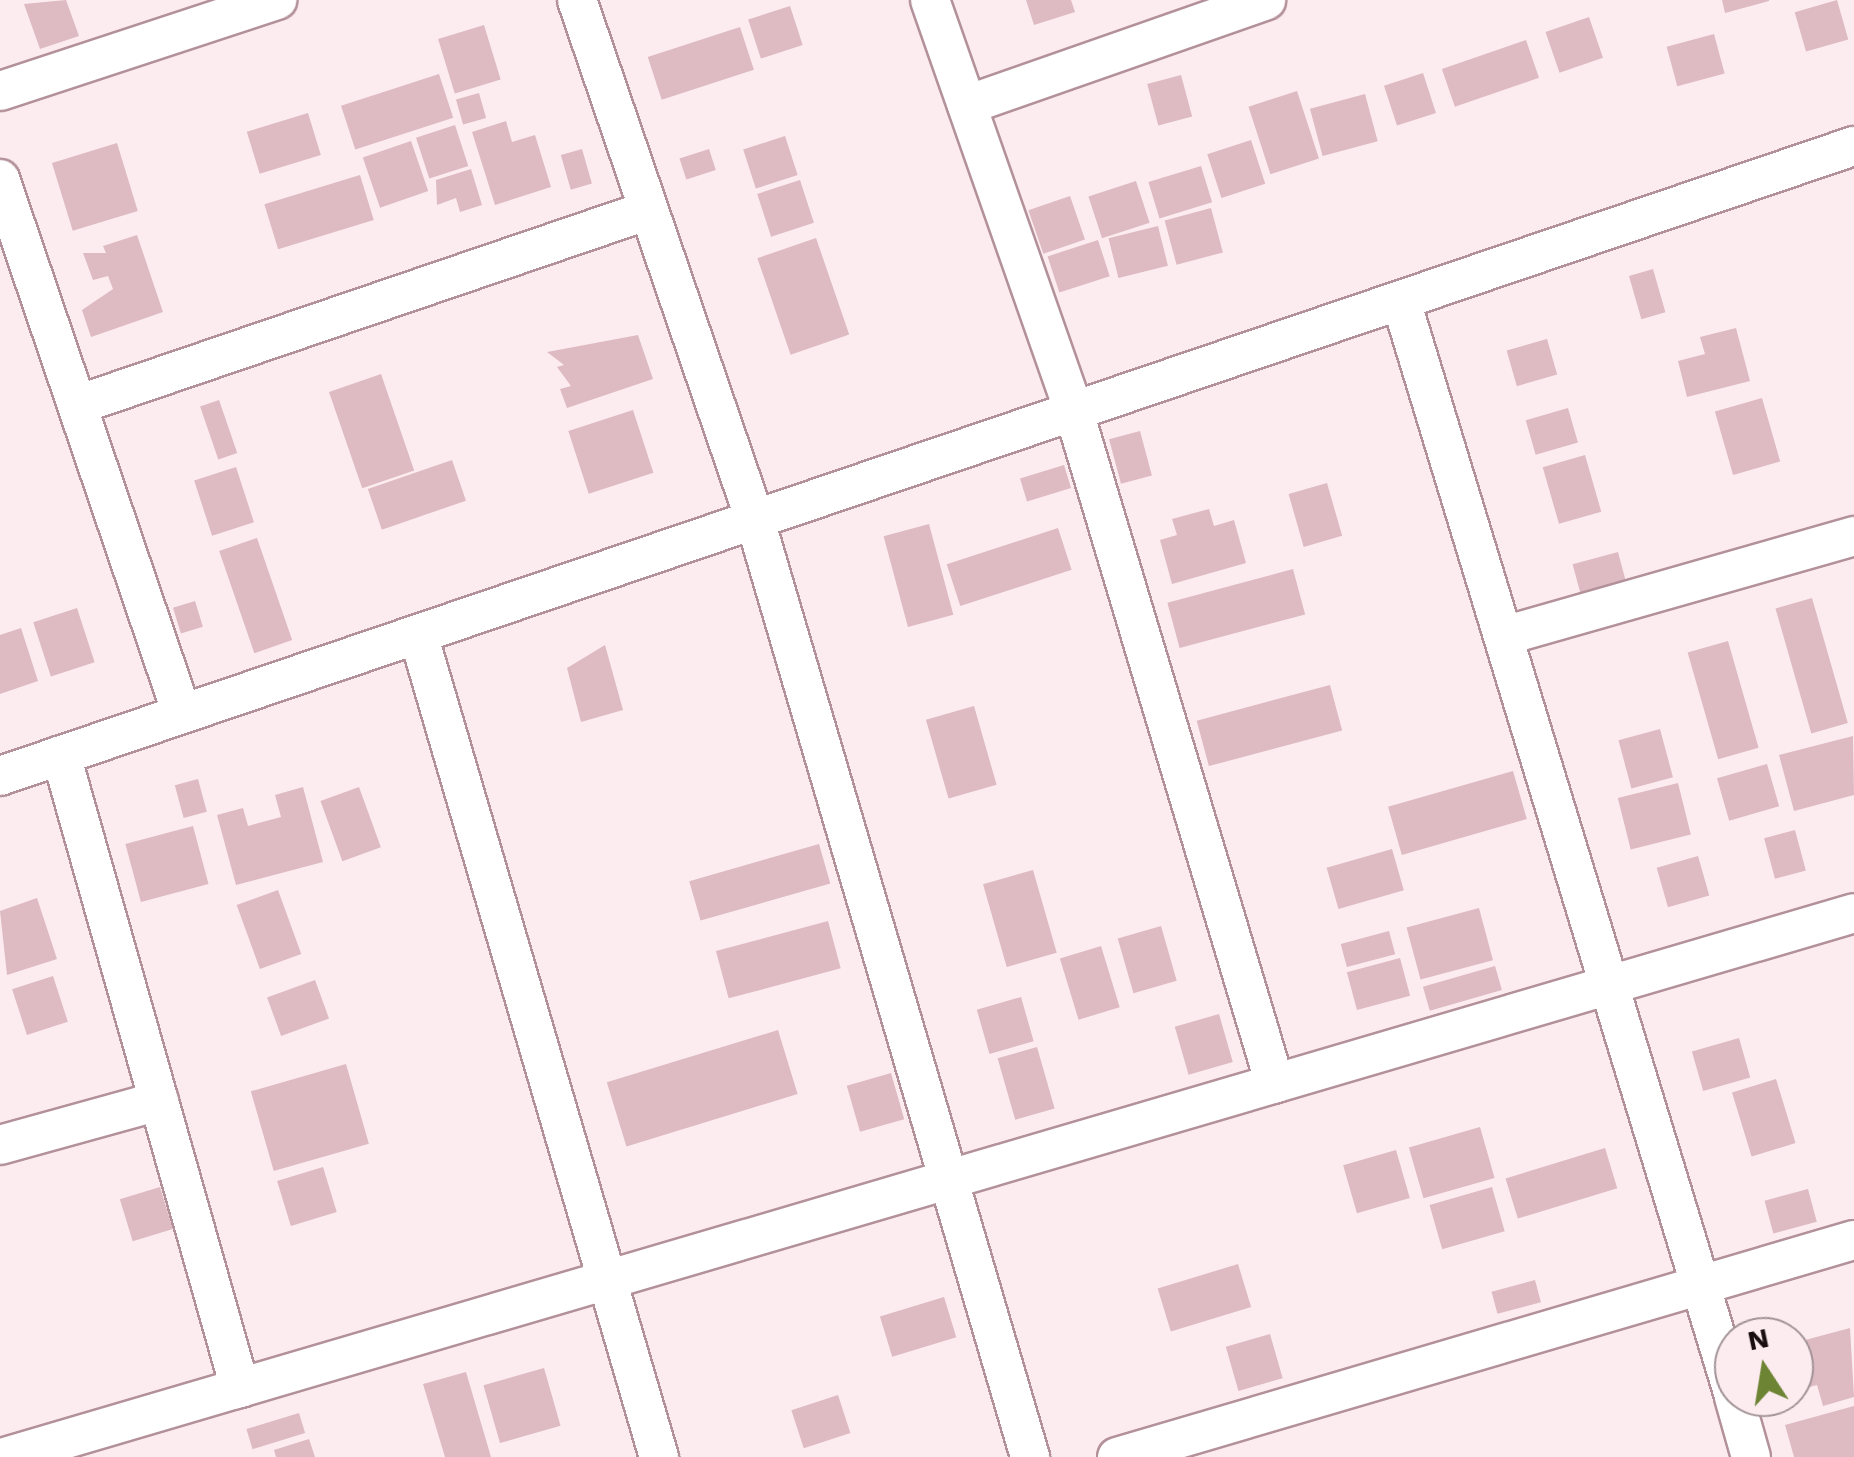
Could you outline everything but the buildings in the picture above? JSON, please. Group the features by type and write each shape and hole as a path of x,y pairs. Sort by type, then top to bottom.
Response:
{"street":[{"path":"0,91 277,0"},
{"path":"577,0 755,520 952,1178 1030,1457"},
{"path":"930,0 1074,412 1275,1084"},
{"path":"967,105 1266,0"},
{"path":"0,776 1854,146"},
{"path":"0,179 80,404 182,714"},
{"path":"80,404 649,210"},
{"path":"1402,300 1714,1326"},
{"path":"1507,635 1854,536"},
{"path":"418,634 659,1457"},
{"path":"62,755 240,1388"},
{"path":"5,1457 1854,913"},
{"path":"0,1145 160,1101"},
{"path":"1117,1457 1854,1240"},
{"path":"1740,1417 1751,1457"}]}
